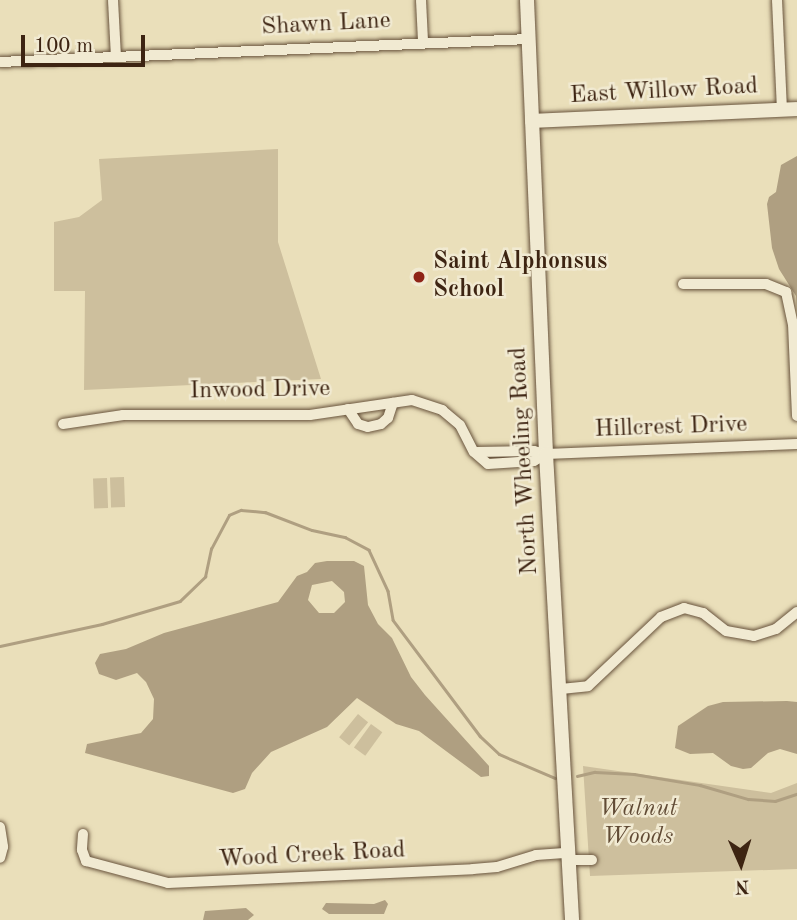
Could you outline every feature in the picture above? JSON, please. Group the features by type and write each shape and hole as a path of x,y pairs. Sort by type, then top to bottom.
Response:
{"main road":[{"name":"North Wheeling Road","path":"527,0 546,454 572,920"},
{"name":"East Willow Road","path":"532,121 790,109"}],"street":[{"path":"113,0 116,57"},
{"path":"421,0 423,41"},
{"path":"777,0 790,109"},
{"name":"Shawn Lane","path":"0,62 528,38"},
{"path":"682,284 766,284 786,292 793,324 797,416"},
{"name":"Inwood Drive","path":"63,424 123,415 310,415 412,400 442,410 460,425 476,452 488,464 534,461 546,454"},
{"path":"348,410 358,424 368,427 381,424 388,418 393,403"},
{"name":"Hillcrest Drive","path":"546,454 797,444"},
{"path":"561,689 588,686 661,617 684,608 703,613 726,631 754,636 776,629 797,612"},
{"path":"0,858 3,847 1,827"},
{"name":"Wood Creek Road","path":"83,834 82,850 86,862 175,883 472,869 497,867 536,855 569,857"},
{"path":"569,857 592,860"}],"green space":[{"path":"278,149 278,242 321,379 84,390 85,291 54,291 54,222 79,217 102,200 99,159"},
{"path":"110,477 124,477 125,507 111,507"},
{"path":"93,478 107,478 108,508 94,508"},
{"path":"358,714 368,722 349,745 339,737"},
{"path":"371,724 382,732 365,756 354,747"},
{"name":"Walnut Woods","path":"583,766 771,793 797,783 797,869 590,876"}],"shaded area":[{"path":"797,156 797,312 796,296 779,269 772,248 767,204 769,197 776,192 781,165"},
{"path":"354,561 364,566 368,605 378,624 392,638 411,677 425,695 489,766 489,776 481,777 419,731 396,724 357,698 327,727 271,752 252,773 245,789 233,793 85,753 87,744 141,733 153,719 154,699 146,682 137,673 116,680 99,674 95,663 100,654 126,649 164,633 278,602 297,576 307,572 315,563","holes":["332,581 344,592 345,602 334,613 319,613 308,600 312,585"]},
{"path":"723,702 797,702 797,754 780,749 768,753 751,768 743,769 731,766 713,753 690,754 675,748 678,726 708,706"},
{"path":"385,900 388,904 384,914 329,914 322,909 326,903 374,904"},
{"path":"246,908 254,915 248,920 203,920 205,911"}],"waterway":[{"path":"0,646 102,624 180,601 205,577 211,549 229,515 241,510 265,512 312,530 345,537 369,550 388,591 393,620 480,736 499,754 555,778"},
{"path":"577,776 595,772 634,774 700,785 748,799 775,801 797,794"}],"place":[{"name":"Saint Alphonsus School","path":"419,277"}]}
